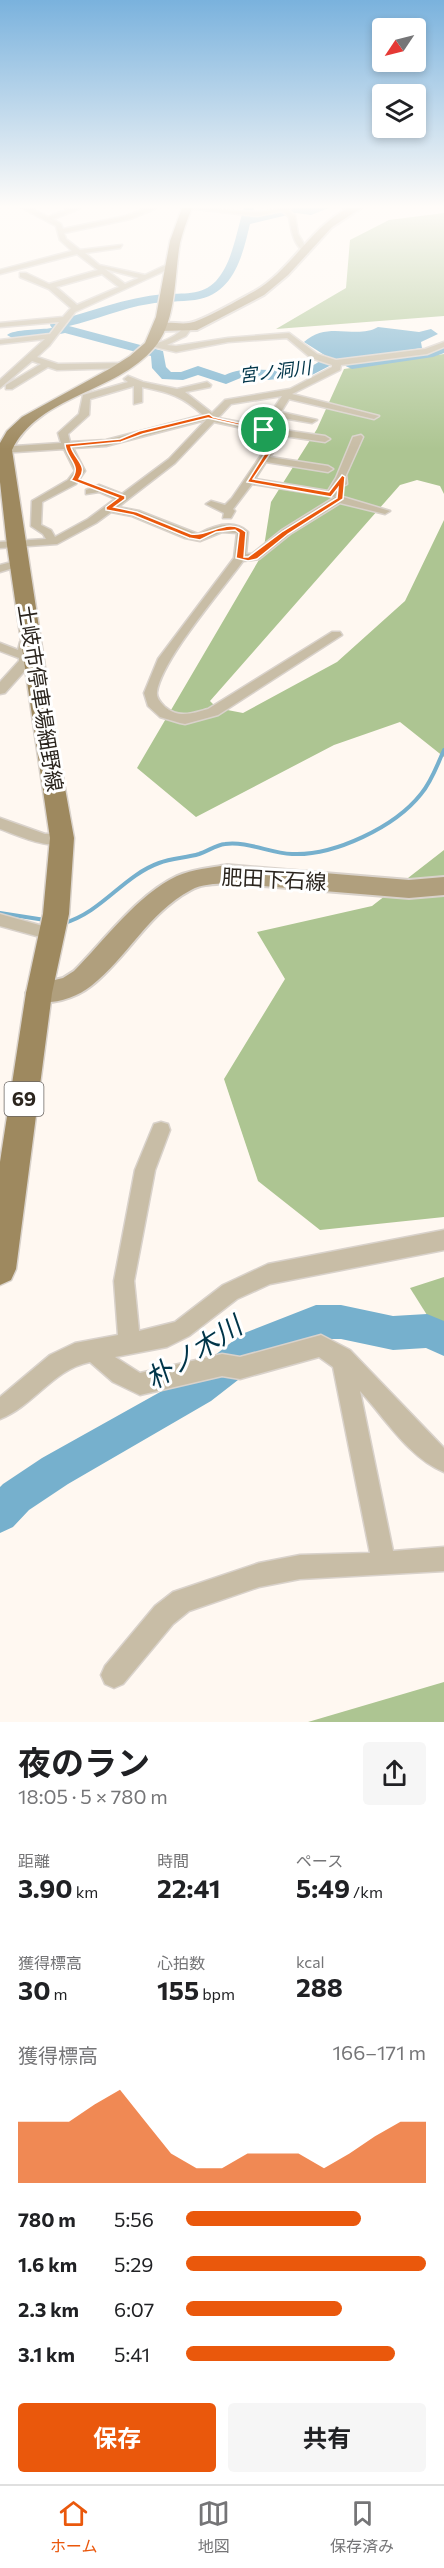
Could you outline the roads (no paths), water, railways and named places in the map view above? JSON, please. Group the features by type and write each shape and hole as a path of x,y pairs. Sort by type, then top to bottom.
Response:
{"main road":[{"path":"2,450 7,439 24,422 120,369 154,345 166,288"},
{"name":"土岐市停車場細野線","path":"0,1269 39,993 53,926 62,838 44,733 31,627 11,551 4,494 2,450"}],"street":[{"path":"53,288 76,308"},
{"path":"0,385 32,358 76,308 121,288"},
{"path":"154,345 183,334 187,329 215,318 269,288"},
{"path":"162,310 187,329"},
{"path":"0,325 64,319"},
{"path":"0,342 53,334"},
{"path":"154,345 168,350 228,340 289,336 314,356 336,363 427,351 444,344"},
{"path":"6,350 13,346 11,340"},
{"path":"32,358 62,368 120,369 137,387 137,402"},
{"path":"264,430 285,395 337,368 336,363"},
{"path":"0,393 47,364"},
{"path":"53,542 47,532 36,526 37,501 75,480 79,474 79,464 70,453 63,434 84,415 86,397 137,387 178,391 207,385"},
{"path":"109,398 137,387"},
{"path":"178,391 211,417 264,430 325,440"},
{"path":"216,402 285,395 374,416"},
{"path":"0,568 11,551 53,542 92,521 172,461 211,417 230,400"},
{"path":"195,404 205,403"},
{"path":"274,414 312,420"},
{"path":"2,450 28,446 68,446 121,441 141,433 211,417"},
{"path":"226,510 281,433"},
{"path":"249,480 331,495 342,477 358,437"},
{"path":"263,459 328,469"},
{"path":"339,499 342,477"},
{"path":"75,480 94,490 123,498"},
{"path":"240,558 255,557 286,532 339,499 385,511"},
{"path":"211,504 231,512 214,528 214,531"},
{"path":"109,508 135,513 189,536 200,538 229,527 243,532 240,558 164,660 150,693 153,703 165,714 185,720 213,712 336,635"},
{"path":"0,690 23,666 24,632 31,627"},
{"path":"0,647 24,656"},
{"path":"0,823 44,839 62,838"},
{"name":"肥田下石線","path":"39,993 69,987 83,978 164,895 183,884 204,877 227,874 409,889 444,886"},
{"path":"0,920 53,926"},
{"path":"129,1344 124,1281 145,1170 161,1131"},
{"path":"0,1408 8,1405 58,1363 75,1354 167,1336 182,1329 230,1292 268,1274 444,1240"},
{"path":"93,1350 116,1372 140,1384 222,1365 240,1368 321,1346 342,1358 424,1445 444,1461"},
{"path":"342,1358 384,1564"},
{"path":"114,1676 164,1615 182,1601 260,1575 300,1568 444,1559"}],"water":[{"path":"378,327 419,332 431,329 438,334 421,342 422,348 343,360 326,356 304,342 323,332 361,332"}],"waterway":[{"path":"56,325 150,300 193,297 215,288"},
{"name":"宮ノ洞川","path":"14,335 35,335 65,329 158,354 159,368 167,376 183,376 198,370 226,380 241,373 268,376 312,371 330,362 333,357 352,365 433,353 444,348"},
{"path":"64,923 90,911 134,876 164,861 233,844 292,854 309,853 344,845 362,837 396,818 410,806 428,784 444,750"},
{"path":"0,913 45,920"},
{"name":"朴ノ木川","path":"0,1514 16,1497 55,1471 199,1389 254,1346 316,1322 341,1322 393,1333 427,1331 444,1339"}]}
